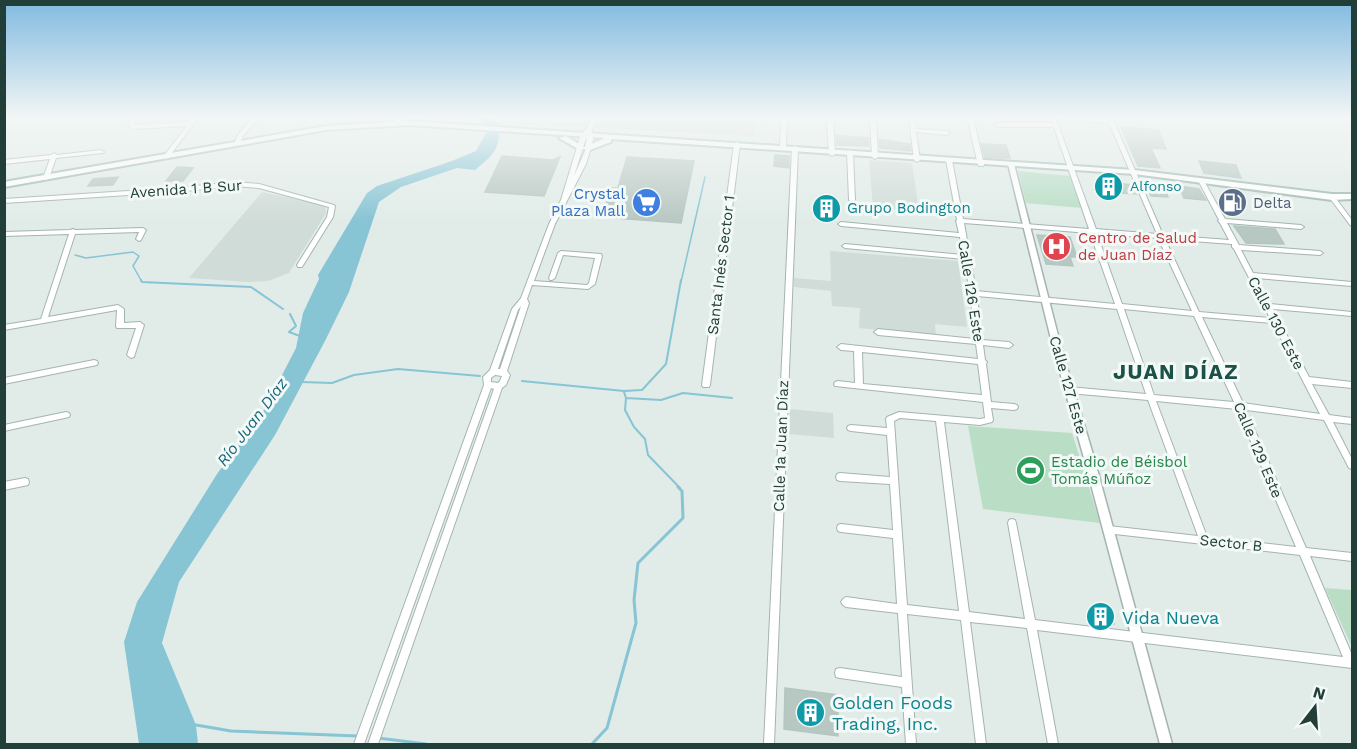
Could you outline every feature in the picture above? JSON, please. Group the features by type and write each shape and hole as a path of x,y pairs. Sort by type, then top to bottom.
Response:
{"main road":[{"path":"4,185 194,152"},
{"path":"831,152 1135,174 1334,199 1353,199"}],"street":[{"path":"4,162 54,155 101,152"},
{"path":"166,157 170,152"},
{"path":"493,385 487,377 493,372 515,309 524,299 553,221 570,193 582,152"},
{"name":"Santa Inés Sector 1","path":"706,386 736,152"},
{"name":"Calle 1a Juan Díaz","path":"769,744 795,152"},
{"path":"875,152 875,156"},
{"path":"916,152 917,159"},
{"path":"978,152 981,164"},
{"path":"1066,152 1151,397 1204,540"},
{"name":"Calle 129 Este","path":"1125,152 1161,237 1240,406 1301,551 1352,663"},
{"path":"850,154 852,201"},
{"path":"46,178 54,155"},
{"name":"Calle 126 Este","path":"940,419 986,422 989,420 973,293 949,162"},
{"name":"Calle 127 Este","path":"1011,166 1069,390 1166,744"},
{"name":"Calle 130 Este","path":"1202,182 1353,466"},
{"name":"Avenida 1 B Sur","path":"4,201 174,190 224,184 260,186 332,206 330,218 300,265"},
{"path":"1334,199 1353,225"},
{"path":"959,221 1161,237 1320,254"},
{"path":"1221,221 1301,227"},
{"path":"841,224 962,235"},
{"path":"4,234 143,230 139,239"},
{"path":"45,320 73,231"},
{"path":"844,246 966,257"},
{"path":"530,283 588,287 592,284 599,256 561,253 552,278"},
{"path":"1251,275 1353,284"},
{"path":"973,293 1274,321"},
{"path":"359,744 493,385 506,380 503,372 526,303 524,299"},
{"path":"1267,306 1353,314"},
{"path":"4,328 119,308 120,326 140,326 131,355"},
{"path":"878,332 1009,345"},
{"path":"841,346 982,362"},
{"path":"858,349 858,386"},
{"path":"4,381 94,363"},
{"path":"493,372 503,372"},
{"path":"1306,380 1353,385"},
{"path":"838,384 1014,407"},
{"path":"373,744 493,385"},
{"path":"1069,390 1240,406 1353,421"},
{"path":"4,428 66,415"},
{"path":"911,744 890,419 893,415 940,419 981,744"},
{"path":"851,428 891,432"},
{"path":"1342,446 1353,447"},
{"path":"840,477 894,481"},
{"path":"4,486 25,482"},
{"path":"1012,523 1053,744"},
{"path":"840,528 898,535"},
{"name":"Sector B","path":"1109,530 1353,557"},
{"path":"846,602 1352,663"},
{"path":"840,673 906,683"}],"shaded area":[{"path":"869,160 912,163 919,211 873,208"},
{"path":"262,192 325,205 326,213 289,273 268,281 248,282 189,278"},
{"path":"830,251 958,261 967,327 935,324 936,336 859,328 860,308 832,306 831,291 794,287 794,278 831,281"},
{"path":"790,409 833,413 834,438 789,434"}],"green space":[{"path":"1018,171 1071,176 1082,208 1026,203"},
{"name":"Estadio de Béisbol Tomás Múñoz","path":"968,426 1072,433 1100,523 983,509"},
{"path":"1325,588 1352,590 1352,646 1351,645"}],"water":[{"path":"482,152 494,152 475,170 457,168 401,187 379,202 349,292 325,341 275,435 179,582 162,643 196,725 198,744 139,744 124,642 137,602 217,474 264,410 296,348 303,313 319,279 318,275 367,193 377,186 452,161 465,161"}],"building":[{"path":"983,152 1008,152 1010,158 985,158"},
{"path":"1132,152 1153,152 1160,168 1138,166"},
{"path":"775,155 789,156 789,168 774,166"},
{"path":"502,156 553,160 560,157 544,196 485,192"},
{"name":"Crystal Plaza Mall","path":"627,157 694,161 681,223 602,217 611,188 618,188"},
{"path":"1199,161 1236,165 1241,178 1204,173"},
{"path":"177,167 193,168 183,181 166,181"},
{"path":"118,177 113,185 88,186 93,179"},
{"path":"1098,178 1133,185 1137,194 1104,192"},
{"path":"1144,182 1162,183 1168,197 1151,196"},
{"path":"1179,186 1199,189 1206,200 1184,198"},
{"path":"1234,226 1275,229 1284,244 1246,243"},
{"name":"Centro de Salud de Juan Díaz","path":"1037,235 1070,237 1077,257 1070,257 1073,266 1046,264"},
{"name":"Vida Nueva","path":"1089,609 1110,611 1114,624 1092,622"},
{"name":"Golden Foods Trading, Inc.","path":"785,688 838,695 838,736 784,729"}],"waterway":[{"name":"Río Juan Díaz","path":"445,167 481,152"},
{"path":"681,282 705,177"},
{"path":"75,255 86,258 133,252 139,256 133,266 142,282"},
{"path":"522,381 624,391 642,390 666,364 681,280"},
{"path":"142,282 251,287 283,309"},
{"path":"290,314 296,326 289,332 300,336"},
{"path":"302,382 332,383 354,375 398,369 480,376"},
{"path":"624,392 626,398"},
{"path":"626,398 661,400 683,393 732,398"},
{"path":"626,398 625,410 634,427 645,439 648,455 680,488"},
{"path":"592,744 607,728 636,623 634,600 638,563 683,518 682,491 678,487"},
{"path":"196,725 231,731 358,736"},
{"path":"378,738 426,744"}],"place":[{"name":"Alfonso","path":"1109,186"},
{"name":"Crystal Plaza Mall","path":"646,203"},
{"name":"Delta","path":"1232,203"},
{"name":"Grupo Bodington","path":"826,208"},
{"name":"Centro de Salud de Juan Díaz","path":"1057,247"},
{"name":"Estadio de Béisbol Tomás Múñoz","path":"1030,471"},
{"name":"Vida Nueva","path":"1101,617"},
{"name":"Golden Foods Trading, Inc.","path":"811,712"}],"district":[{"name":"JUAN DÍAZ","path":"1176,371"}]}
